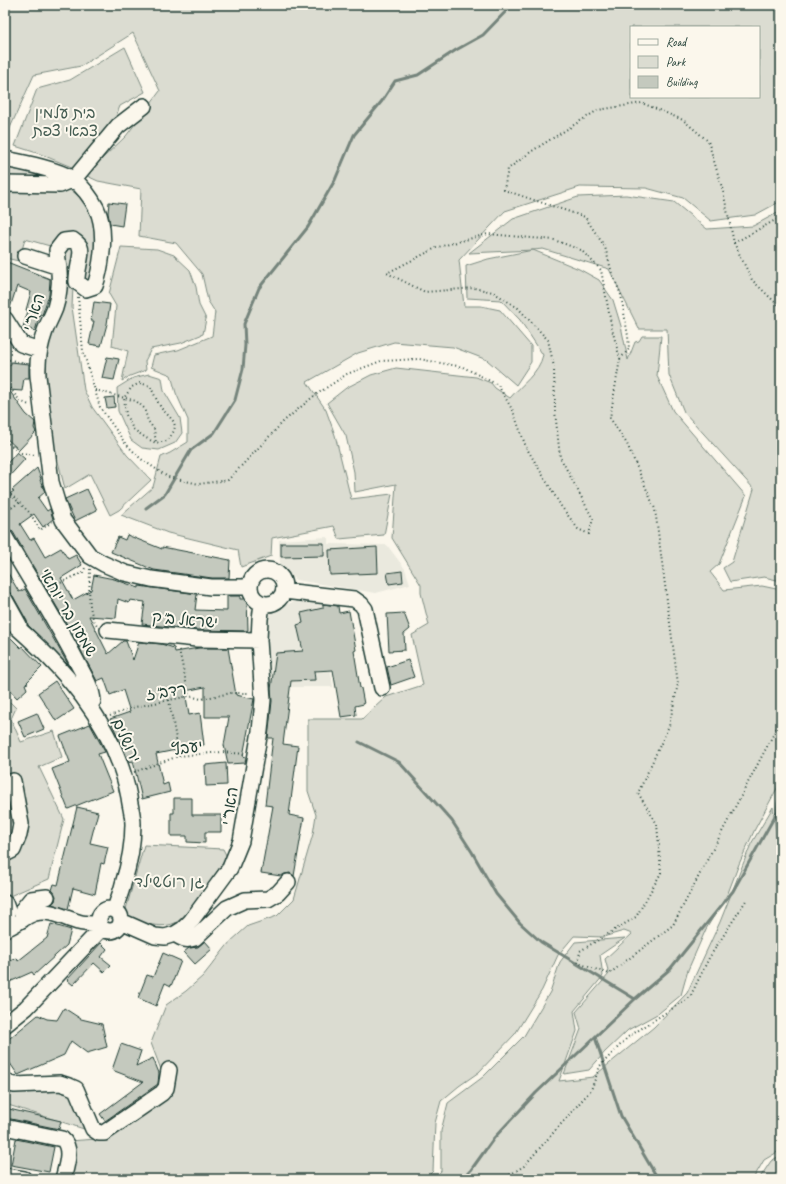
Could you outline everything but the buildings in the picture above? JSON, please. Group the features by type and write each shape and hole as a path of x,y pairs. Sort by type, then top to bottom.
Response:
{"street":[{"path":"5,184 60,185 74,180 118,126 144,106"},
{"path":"5,159 24,162 74,180 94,202 101,222 102,240 98,276 95,286 86,289 76,282"},
{"name":"האר\"י","path":"76,282 81,255 80,246 73,240 64,241 57,250 60,275 59,291 55,308 45,332 38,365 51,482 63,520 76,540 90,556 125,573 151,580 211,587 250,587"},
{"path":"25,256 59,267"},
{"path":"5,319 21,344 40,350"},
{"name":"שמעון בר יוחאי","path":"5,537 69,648 90,688 93,701 89,705"},
{"path":"267,570 273,571 282,579 284,591 279,600 274,603 262,604 254,598 250,587 256,574 267,570"},
{"path":"284,591 354,599 361,604 365,610 382,688"},
{"path":"5,600 23,633"},
{"name":"האר\"י","path":"175,934 191,921 230,868 241,841 256,755 263,700 258,640 262,604"},
{"name":"ירושלים","path":"5,618 46,654 89,705 108,737 124,775 133,822 132,843 118,916"},
{"name":"ישראל ב\"ק","path":"108,630 210,640 258,640"},
{"path":"5,854 13,850 19,835 21,824 13,781"},
{"path":"5,1025 26,1008 100,926 99,916 104,911 111,909 118,916 155,936 165,937 175,934 182,939 190,940 195,938 228,908 245,900 268,899 278,893 288,882"},
{"path":"22,920 22,909 31,898 47,897"},
{"path":"5,903 8,911 5,916"},
{"path":"5,929 35,913 45,912 66,917 78,922 100,926"},
{"path":"5,1080 9,1084 15,1085 60,1083 76,1089 93,1129 99,1133 104,1133 162,1093 166,1088 169,1070"},
{"path":"5,1129 9,1128 62,1139 66,1142 69,1151 63,1179"},
{"path":"5,1176 24,1179"}],"path":[{"path":"620,359 629,349 621,295 612,273 605,247 585,217 504,190 508,169 532,151 598,110 642,102 683,120 708,141 723,191 734,243 752,280 781,308"},
{"path":"734,243 781,217"},
{"path":"76,282 82,351 100,407 125,443 141,459 168,477 199,484 228,480 284,421 314,396 347,374 381,361 419,359 463,367 498,385 513,411 526,447 561,506 578,529 589,534 593,519 560,457 555,410 554,367 548,340 518,308 493,292 474,288 425,292 387,273 438,247 488,234 554,240 581,250 601,270 612,329 620,359 610,418 627,444 655,510 678,684 669,726 638,794 657,824 661,873 636,917 580,951 578,963 609,974 673,925 781,720"},
{"path":"5,359 38,365"},
{"path":"5,382 20,401 43,411"},
{"path":"140,383 150,386 162,409 169,414 175,424 174,433 167,441 156,442 146,438 132,429 126,415 124,398 132,387 140,383"},
{"path":"95,390 136,400 144,408 148,421 154,429 156,442"},
{"path":"5,441 21,453 48,456"},
{"path":"5,489 30,513 40,530 62,516"},
{"path":"5,512 20,502"},
{"path":"38,593 83,572 90,556"},
{"path":"90,556 90,596 92,618 99,628 108,630"},
{"path":"177,637 189,696"},
{"name":"רדב\"ז","path":"98,720 135,707 189,696 201,699 231,693 263,693"},
{"path":"169,700 179,756"},
{"name":"יעבץ","path":"124,775 179,756 222,752 256,755"},
{"path":"503,1179 524,1166 550,1137 591,1090 600,1066 628,1037 690,997 709,958 748,899"}],"shaded area":[{"path":"328,537 328,544 387,545 405,569 410,584 376,593 296,580 280,566 279,540"},
{"path":"293,602 322,602 333,687 269,687 266,652 267,621 273,610"}],"green space":[{"path":"5,5 781,5 781,201 755,215 711,221 683,198 646,188 580,187 505,211 459,260 464,306 481,306 500,310 531,346 531,362 516,385 487,360 453,347 394,342 358,353 307,382 326,410 335,435 351,499 392,494 384,535 339,539 334,526 272,538 271,556 241,567 238,550 168,533 121,515 153,487 161,457 188,442 188,420 176,393 171,375 151,367 154,355 178,350 212,336 215,312 208,301 202,274 176,243 139,236 141,189 98,181 85,175 126,136 160,91 133,33 81,66 34,75 5,139"},
{"name":"בית עלמין צבאי צפת","path":"125,47 145,92 120,106 111,129 74,168 40,154 15,146 37,89 70,80"},
{"path":"5,167 57,179 5,177"},
{"path":"71,190 81,198 93,214 99,235 93,277 86,281 82,276 77,234 69,233 62,235 50,246 25,239 19,261 5,258 5,191"},
{"path":"626,195 674,202 707,229 753,226 781,211 781,581 764,577 730,582 723,568 732,562 754,489 684,412 669,375 667,329 639,329 609,269 543,249 469,253 513,219 578,197"},
{"path":"70,245 75,247 72,307 84,390 92,407 127,455 151,480 119,510 110,515 90,474 65,489 48,422 46,351 59,314 62,249"},
{"path":"121,247 157,249 174,255 190,270 196,287 199,305 206,319 203,334 181,343 151,349 145,361 146,370 130,376 122,381 128,351 112,346 116,306 109,294"},
{"path":"533,250 579,269 599,280 613,300 621,326 628,360 635,342 639,341 642,336 661,336 657,376 673,411 746,496 719,564 710,572 724,590 762,586 781,590 781,781 755,829 728,893 706,929 688,970 681,995 659,1013 628,1030 589,1070 564,1074 581,1029 576,1012 609,974 605,959 632,934 624,931 603,937 574,936 558,955 542,990 515,1034 479,1072 441,1101 435,1123 433,1171 425,1179 61,1179 69,1141 97,1139 169,1091 151,1043 166,1005 186,991 203,976 230,942 248,926 277,916 294,899 313,834 316,815 308,791 308,719 362,719 386,697 423,685 412,635 429,625 421,593 421,585 392,538 396,484 355,492 354,472 346,436 327,403 346,388 371,375 396,368 476,377 491,383 495,388 510,398 534,373 543,355 520,320 501,300 467,298 466,266 488,259"},
{"path":"149,374 162,378 164,391 180,418 182,433 175,443 159,450 142,448 131,440 118,411 117,388 133,378"},
{"path":"5,697 16,708 11,719 21,742 54,731 62,757 39,767 64,819 49,879 5,898"},
{"path":"781,795 781,828 776,807"},
{"path":"773,807 777,841 781,845 781,1150 764,1160 753,1179 434,1179 441,1171 441,1131 448,1103 483,1077 524,1036 550,992 560,962 575,942 625,938 600,955 603,976 574,1011 577,1031 559,1081 593,1077 654,1027 687,993 720,922 751,844"},
{"name":"גן רוטשילד","path":"144,845 223,849 227,857 188,912 175,923 164,926 149,924 133,919 127,913 126,909"},
{"path":"5,1085 58,1090 72,1095 84,1129 5,1104"},
{"path":"781,1155 781,1179 759,1179 771,1161"}],"waterway":[{"path":"146,508 165,494 191,450 214,433 235,400 243,369 245,345 244,324 259,288 308,227 335,180 354,135 382,101 395,81 418,75 456,50 483,35 512,5"},
{"path":"359,742 399,762 452,821 496,894 520,923 541,942 635,999"},
{"path":"462,1179 471,1170 494,1138 536,1093 635,999 670,969 733,891 781,805"},
{"path":"777,814 781,821"},
{"path":"595,1037 621,1116 658,1179"}]}
